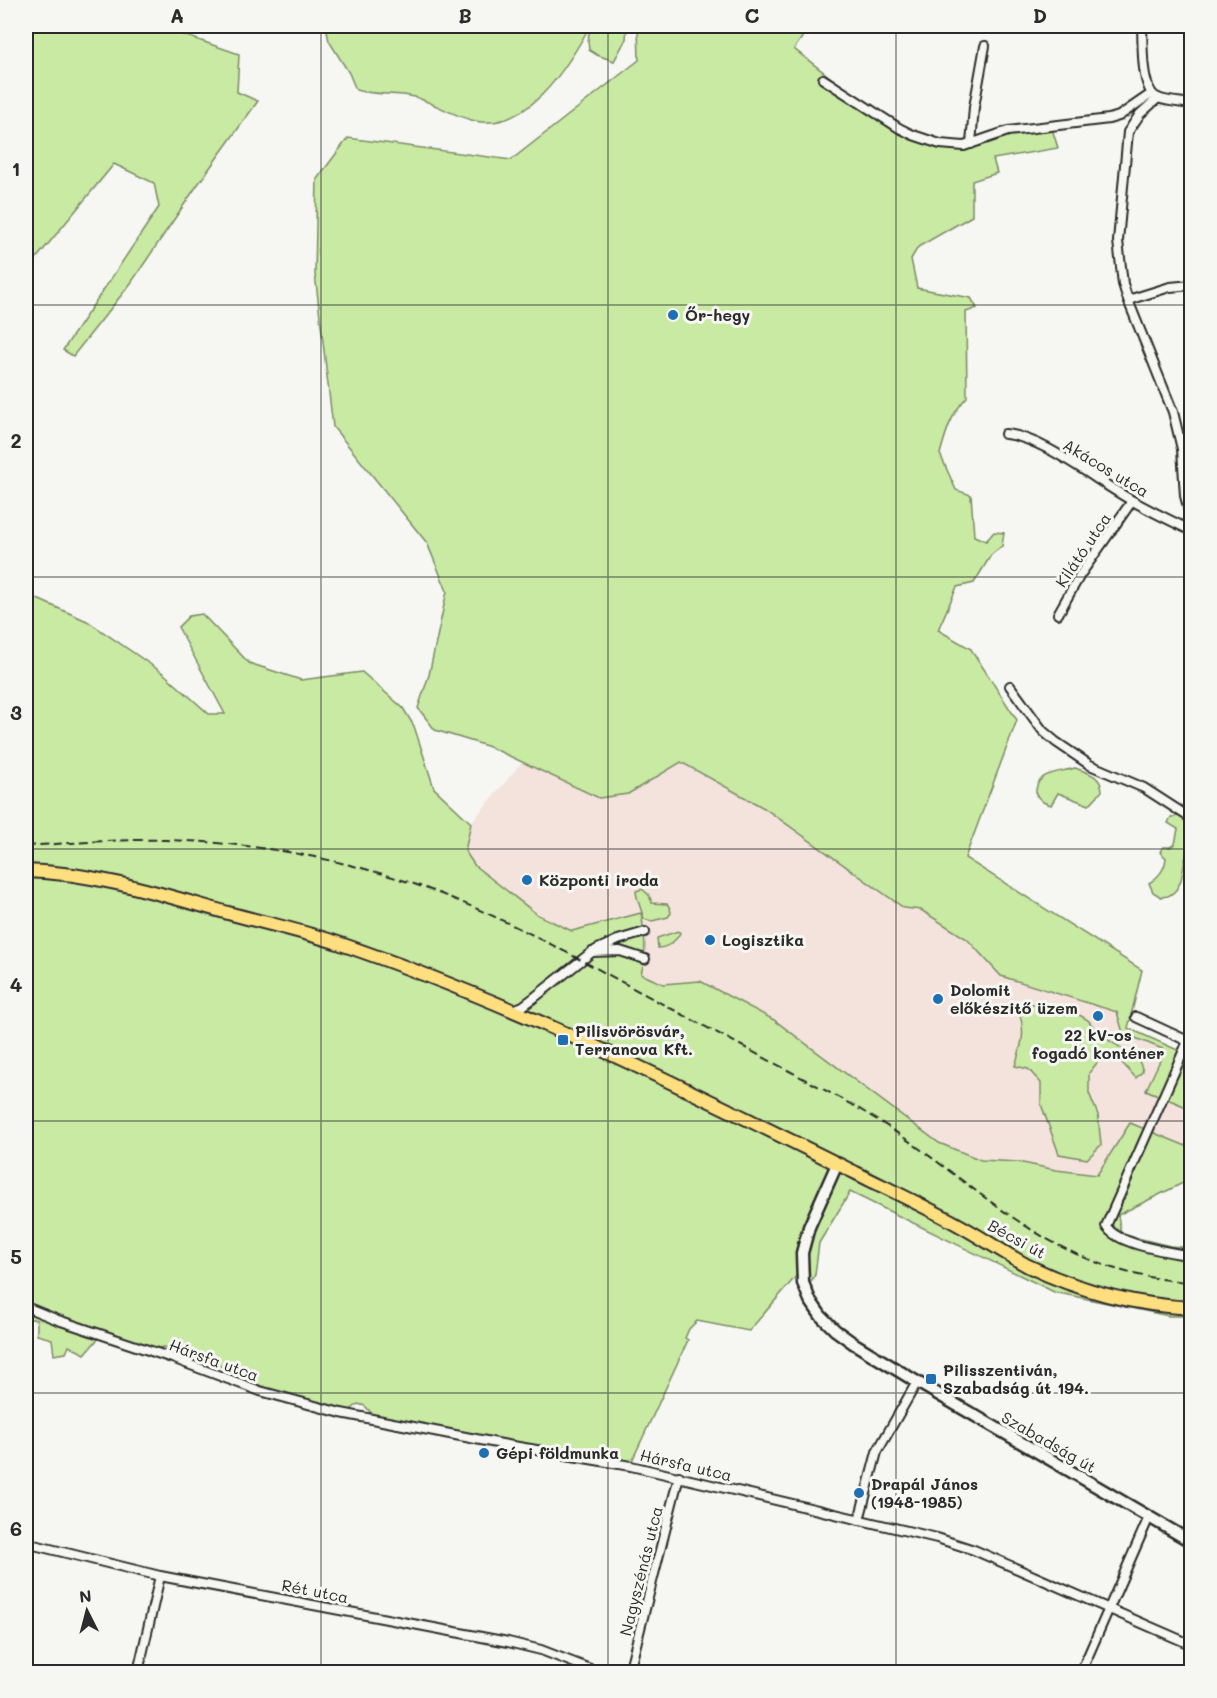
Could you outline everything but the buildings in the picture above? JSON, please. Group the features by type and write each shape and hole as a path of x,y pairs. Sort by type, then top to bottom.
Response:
{"main road":[{"name":"Bécsi út","path":"26,870 101,878 335,942 417,972 512,1010 681,1086 959,1225 1025,1264 1053,1277 1086,1290 1136,1303 1191,1308"},
{"name":"Szabadság út","path":"837,1164 809,1227 802,1253 804,1283 810,1300 821,1316 835,1330 917,1382 1191,1542"}],"street":[{"path":"1142,26 1145,76 1154,96"},
{"path":"971,144 974,107 985,46"},
{"path":"823,79 913,135 940,144 964,146 1008,131 1109,119 1119,116 1154,96 1191,104"},
{"path":"1154,96 1128,132 1118,241 1123,284 1128,300 1173,412 1182,449 1185,495 1191,522"},
{"path":"1128,300 1170,287 1191,285"},
{"name":"Akácos utca","path":"1005,434 1022,436 1034,442 1086,471 1132,501 1191,531"},
{"name":"Kilátó utca","path":"1058,614 1080,574 1132,501"},
{"path":"1011,686 1043,731 1056,742 1090,765 1151,792 1191,819"},
{"path":"512,1010 523,1006 592,952 618,940 645,932"},
{"path":"592,952 620,951 645,959"},
{"path":"535,997 531,1007 536,1021"},
{"path":"1136,1017 1190,1042 1106,1226 1122,1239 1191,1256"},
{"name":"Hársfa utca","path":"26,1307 260,1391 331,1410 488,1442 566,1453 679,1476 956,1543 1191,1645"},
{"path":"859,1520 877,1452 917,1382"},
{"name":"Nagyszénás utca","path":"629,1672 679,1476"},
{"path":"1082,1672 1149,1517"},
{"name":"Rét utca","path":"26,1543 160,1576 508,1642 541,1650 598,1672"},
{"path":"138,1672 160,1576"}],"shaded area":[{"path":"523,761 599,798 628,794 681,762 764,808 904,908 921,910 967,939 1001,976 1117,1012 1123,1033 1165,1050 1146,1090 1191,1109 1191,1148 1130,1123 1097,1175 1018,1162 981,1160 939,1143 774,1020 700,981 663,984 641,974 646,941 641,913 573,931 538,915 475,866 465,851 471,823"}],"green space":[{"path":"26,26 168,26 181,34 239,54 237,92 258,101 131,283 73,356 63,350 159,207 154,183 114,164 26,271"},
{"path":"326,26 583,26 586,33 567,64 542,95 527,108 511,117 494,122 467,119 415,97 356,90 349,73 329,41"},
{"path":"590,26 627,26 626,39 614,61 589,50"},
{"path":"638,26 810,26 794,49 910,139 964,149 1010,133 1052,129 1058,148 993,159 997,173 972,181 972,216 918,247 911,259 917,288 971,298 977,308 966,312 967,397 953,417 940,454 956,490 971,495 974,536 986,541 994,532 1004,533 1002,546 991,555 974,583 957,587 938,630 971,649 1017,720 965,858 1142,970 1128,1028 1191,1056 1191,1109 1146,1090 1165,1050 1123,1033 1117,1012 1001,976 967,939 921,910 904,908 764,808 681,762 628,794 599,798 490,747 435,730 418,708 429,675 447,591 427,543 333,427 315,274 317,179 348,138 511,160 639,60"},
{"path":"26,594 87,621 163,673 209,714 225,714 178,627 189,616 202,614 249,663 301,680 362,672 403,708 414,726 434,788 471,823 465,851 475,866 538,915 572,931 641,913 645,944 641,974 663,984 700,981 774,1020 939,1143 981,1160 1018,1162 1097,1175 1130,1123 1191,1148 1191,1179 1118,1215 1121,1234 1170,1246 1191,1248 1191,1316 1169,1316 1054,1292 850,1192 819,1243 815,1275 810,1283 804,1267 749,1331 697,1321 689,1329 685,1338 688,1340 631,1463 475,1437 373,1415 365,1406 358,1404 348,1412 231,1381 226,1368 181,1352 183,1349 162,1347 154,1351 102,1334 85,1354 69,1346 66,1353 54,1355 52,1339 37,1335 37,1320 26,1318"},
{"path":"1075,768 1093,775 1101,786 1102,791 1089,805 1058,793 1051,805 1043,802 1036,795 1036,787 1043,777"},
{"path":"1178,816 1189,823 1192,836 1178,887 1169,896 1161,897 1153,892 1149,883 1163,869 1166,858 1160,852 1163,847 1175,844 1178,829 1168,823 1171,817"},
{"path":"642,889 649,895 652,903 667,904 671,913 668,917 652,921 644,919 636,891"},
{"path":"678,931 680,933 674,941 665,947 658,948 657,938"},
{"path":"1015,1003 1064,1006 1088,1020 1100,1035 1138,1058 1143,1071 1136,1078 1112,1052 1104,1054 1089,1073 1089,1093 1098,1115 1101,1145 1087,1159 1059,1154 1041,1104 1041,1083 1028,1069 1015,1066 1020,1049 1022,1027"}],"railway":[{"path":"26,846 166,840 271,849 341,863 441,894 500,919 557,948 848,1103 918,1147 1024,1225 1060,1246 1100,1264 1143,1276 1192,1282"}],"place":[{"name":"Őr-hegy","path":"673,315"},
{"name":"Központi iroda","path":"527,880"},
{"name":"Logisztika","path":"710,940"},
{"name":"Dolomit előkészitő üzem","path":"938,999"},
{"name":"22 kV-os fogadó konténer","path":"1098,1016"},
{"name":"Pilisvörösvár, Terranova Kft.","path":"563,1040"},
{"name":"Pilisszentiván, Szabadság út 194.","path":"931,1379"},
{"name":"Gépi földmunka","path":"484,1453"},
{"name":"Drapál János (1948-1985)","path":"859,1493"}]}
